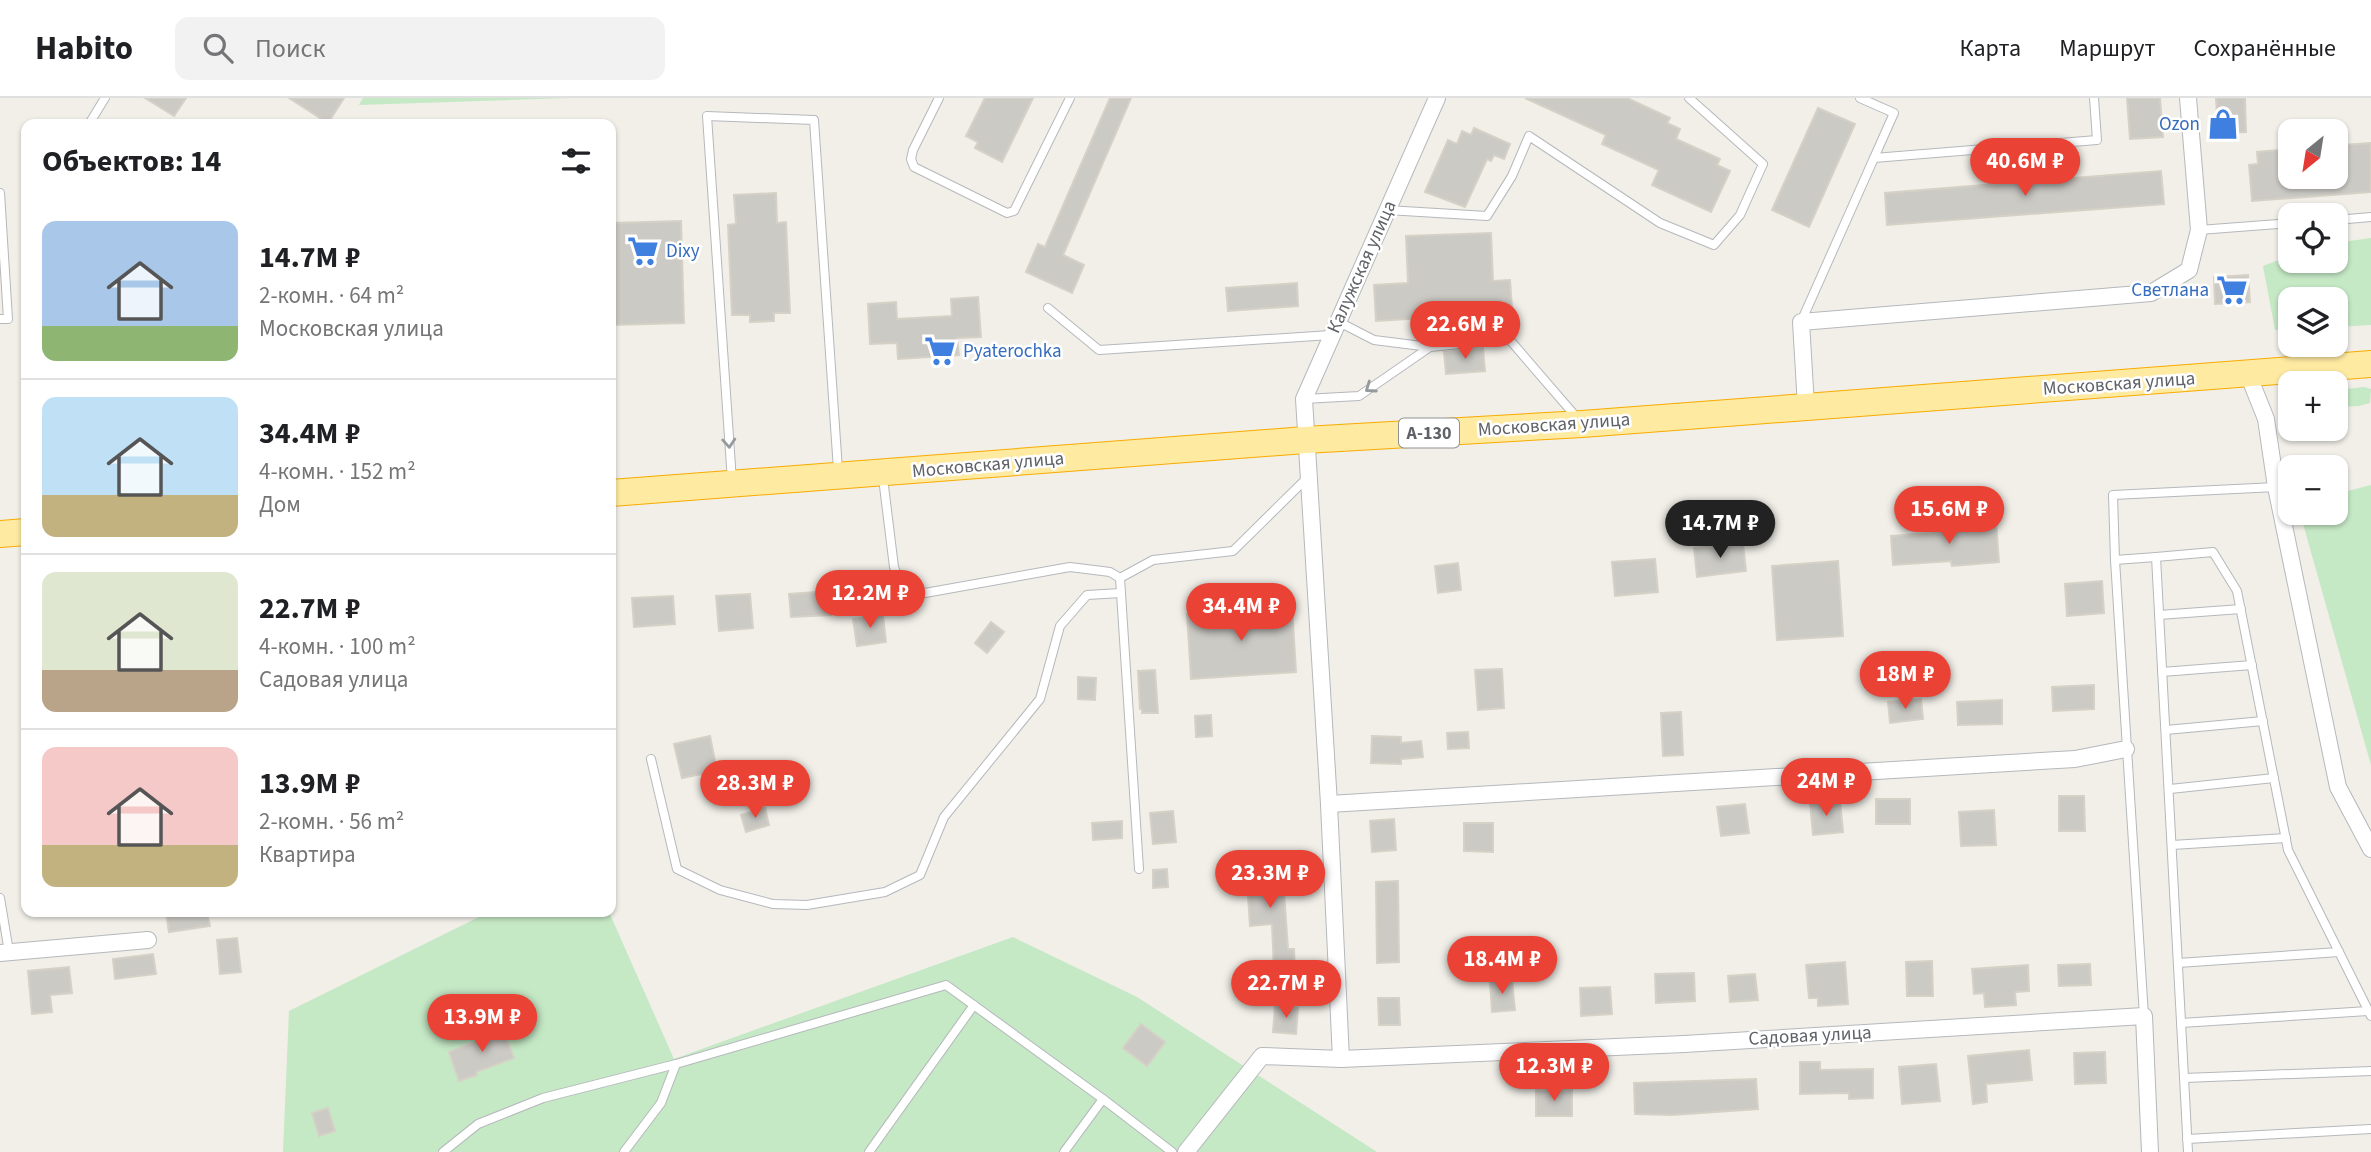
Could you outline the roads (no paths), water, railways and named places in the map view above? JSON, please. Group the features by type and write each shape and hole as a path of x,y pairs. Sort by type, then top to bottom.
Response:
{"highway":[{"name":"Московская улица","path":"616,493 1305,440 1582,424 2371,364"},
{"path":"0,534 21,532"}],"street":[{"name":"Калужская улица","path":"1341,1059 1329,804 1304,399 1437,98"},
{"path":"1806,406 1801,322 2151,293 2189,270 2199,230 2188,98"},
{"path":"2248,374 2266,419 2276,487 2338,787 2371,849"},
{"path":"1329,804 2075,759 2126,749"},
{"path":"4,953 148,940"},
{"path":"2144,1016 2150,1152"},
{"name":"Садовая улица","path":"1186,1152 1262,1056 1341,1059 1684,1044 2144,1016"}],"lane":[{"path":"92,119 105,98"},
{"path":"939,98 913,150 911,159 914,167 1007,213 1014,211 1070,98"},
{"path":"1387,210 1488,216 1512,176 1529,136 1660,223 1714,245 1740,215 1763,164 1689,98"},
{"path":"1801,322 1894,113 1860,98"},
{"path":"1874,158 2097,140 2094,98"},
{"path":"732,485 707,116 814,120 838,477"},
{"path":"0,193 8,318 0,319"},
{"path":"2348,219 2371,217"},
{"path":"2199,230 2278,224"},
{"path":"1048,308 1099,351 1334,328 1374,340 1430,347 1509,339 1582,424"},
{"path":"1304,399 1359,396 1430,347"},
{"path":"1120,578 1153,560 1233,551 1308,477"},
{"path":"883,478 894,567 900,582 925,593 1070,567 1110,572 1120,578"},
{"path":"2144,1016 2126,749 2113,495 2276,487"},
{"path":"2115,560 2213,552 2237,591 2288,850 2370,1013 2181,1023"},
{"path":"2156,557 2188,1152"},
{"path":"1120,578 1139,869"},
{"path":"651,759 677,869 720,890 773,904 807,905 885,892 920,875 944,817 1040,699 1060,626 1087,595 1121,593"},
{"path":"2159,615 2241,609"},
{"path":"2162,672 2252,665"},
{"path":"2165,730 2263,721"},
{"path":"2170,789 2274,778"},
{"path":"2172,845 2286,838"},
{"path":"0,898 4,953"},
{"path":"2178,964 2339,952"},
{"path":"443,1152 478,1124 543,1098 677,1064 946,985 1172,1152"},
{"path":"869,1152 974,1005"},
{"path":"624,1152 661,1103 677,1064"},
{"path":"2184,1078 2371,1071"},
{"path":"1064,1152 1103,1099"},
{"path":"2188,1139 2371,1129"}],"place":[{"name":"Ozon","path":"2223,124"},
{"name":"Dixy","path":"643,251"},
{"name":"Светлана","path":"2232,290"},
{"name":"Pyaterochka","path":"940,351"}]}
